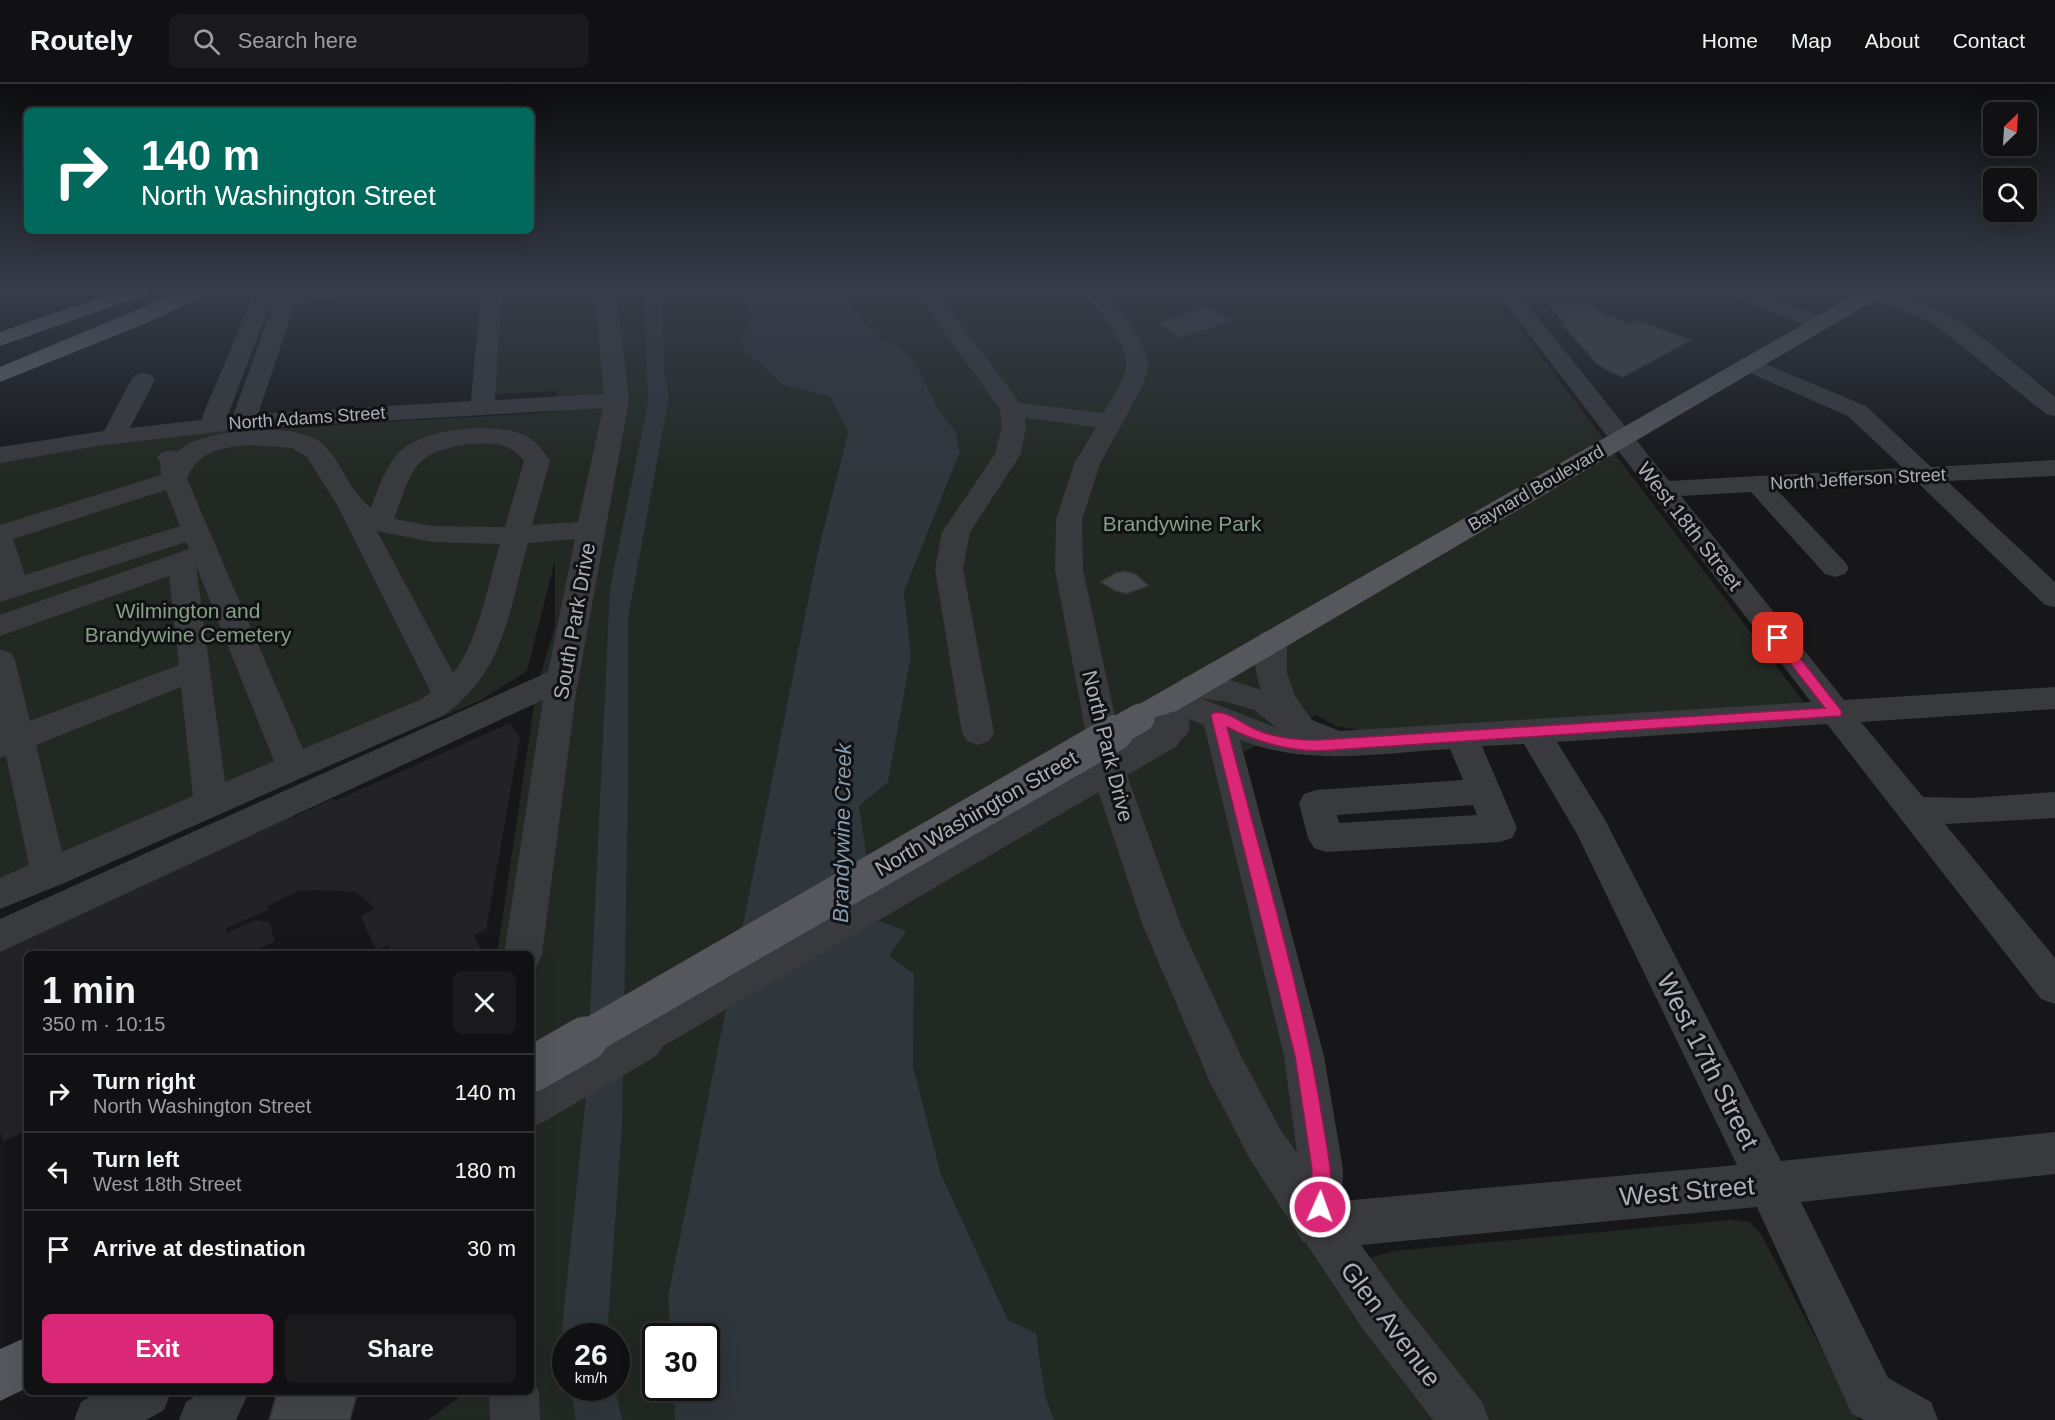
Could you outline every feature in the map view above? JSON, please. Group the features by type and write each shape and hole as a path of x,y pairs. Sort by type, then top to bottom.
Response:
{"highway":[{"path":"0,375 55,352"}],"main road":[{"name":"Baynard Boulevard","path":"1190,711 1272,640 1622,440 1769,352"},
{"name":"North Washington Street","path":"534,1068 1140,718 1190,711"},
{"path":"0,1376 24,1363"}],"street":[{"path":"211,425 240,352"},
{"path":"243,422 267,352"},
{"path":"482,408 486,352"},
{"name":"South Park Drive","path":"523,951 563,678 616,400 611,352"},
{"path":"971,352 1012,409 1014,426 1008,454 956,532 949,570 978,733"},
{"name":"North Park Drive","path":"1134,352 1138,365 1131,385 1087,464 1069,519 1069,570 1112,781 1162,926 1225,1068 1265,1144 1319,1226"},
{"name":"West 18th Street","path":"1554,352 2055,987"},
{"path":"1984,352 2055,409"},
{"path":"1749,364 1857,411 2055,598"},
{"path":"113,437 143,380"},
{"name":"North Adams Street","path":"0,455 113,437 243,422 616,400"},
{"path":"1012,409 1109,422"},
{"path":"0,894 433,707 462,684 479,663 537,461 527,446 508,437 456,438 428,445 407,457 379,524"},
{"path":"174,479 175,472 187,457 212,442 234,438 291,441 312,448 346,499 449,696"},
{"path":"156,451 166,454 173,461 174,479 194,548 293,766"},
{"name":"North Jefferson Street","path":"1660,489 2055,468"},
{"path":"0,534 174,479"},
{"path":"1758,484 1835,568"},
{"path":"346,499 356,511 379,524 427,535 454,537 590,530"},
{"path":"0,540 7,590 194,548"},
{"path":"5,628 194,548"},
{"path":"194,548 195,670 211,802"},
{"path":"1272,640 1269,664 1276,691 1309,734"},
{"path":"0,660 9,742 49,874"},
{"path":"9,742 195,670"},
{"path":"0,936 563,678"},
{"path":"534,1101 1190,711 1228,691 1265,702 1309,734 1342,745"},
{"path":"1190,711 1272,740 1296,745 1342,745 2055,698"},
{"path":"1190,711 1304,1056 1321,1169 1319,1226"},
{"name":"West 17th Street","path":"1534,732 1592,828 1769,1184 1870,1396 1913,1420"},
{"path":"1462,737 1485,791 1500,828 1326,838 1316,803 1485,791"},
{"path":"1914,810 1970,811 2055,805"},
{"name":"West Street","path":"1319,1226 1769,1184 2055,1153"},
{"name":"Glen Avenue","path":"1319,1226 1380,1312 1464,1420"},
{"path":"99,1420 142,1395"},
{"path":"204,1420 212,1415 222,1395"},
{"path":"514,1395 515,1420"}],"shaded area":[{"path":"510,723 520,737 486,930 474,935 482,951 390,951 388,945 376,951 361,916 374,909 368,902 355,892 317,890 299,891 267,906 268,910 226,928 227,933 255,920 269,922 275,941 254,951 24,951 24,1132 3,1142 0,1131 0,944 292,814 294,817 334,798 335,801"}],"green space":[{"name":"Wilmington and Brandywine Cemetery","path":"487,352 748,352 782,385 830,396 848,432 818,551 668,1296 670,1323 642,1323 642,1401 674,1401 675,1420 428,1420 462,1395 534,1395 534,951 497,951 536,692 555,625 555,560 527,671 479,701 0,907 0,458 153,435 556,412 556,391 484,395"},
{"name":"Brandywine Park","path":"904,352 1537,352 1803,701 1373,732 1336,726 1316,715 1216,766 1274,975 1325,1271 1394,1251 1730,1220 1750,1222 1761,1234 1859,1420 1054,1420 1045,1395 1036,1333 1008,1320 941,1174 913,1066 914,975 888,956 877,920 859,805 911,655 904,592 960,452 956,432 939,410 914,361"}],"water":[{"path":"646,352 664,352 669,397 628,618 628,797 622,1125 608,1323 563,1323 586,1096 610,588 648,403"},
{"name":"Brandywine Creek","path":"748,352 904,352 914,361 939,410 956,432 960,452 904,592 911,655 888,782 859,806 877,920 906,931 889,956 914,974 913,1066 941,1174 1008,1320 1036,1333 1045,1395 1054,1420 675,1420 674,1401 720,1401 720,1323 670,1323 668,1296 818,551 848,432 830,396 782,385"},
{"path":"572,1401 618,1401 622,1420 576,1420"}],"building":[{"path":"1587,352 1668,352 1623,377 1596,363"},
{"path":"1125,571 1136,574 1149,586 1126,594 1115,591 1100,582 1115,573"},
{"path":"276,1395 357,1395 350,1420 269,1420"}],"route":[{"path":"1320,1207 1321,1169 1304,1056 1290,993 1218,716 1253,734 1272,740 1296,745 1318,746 1836,712 1778,638"}]}
